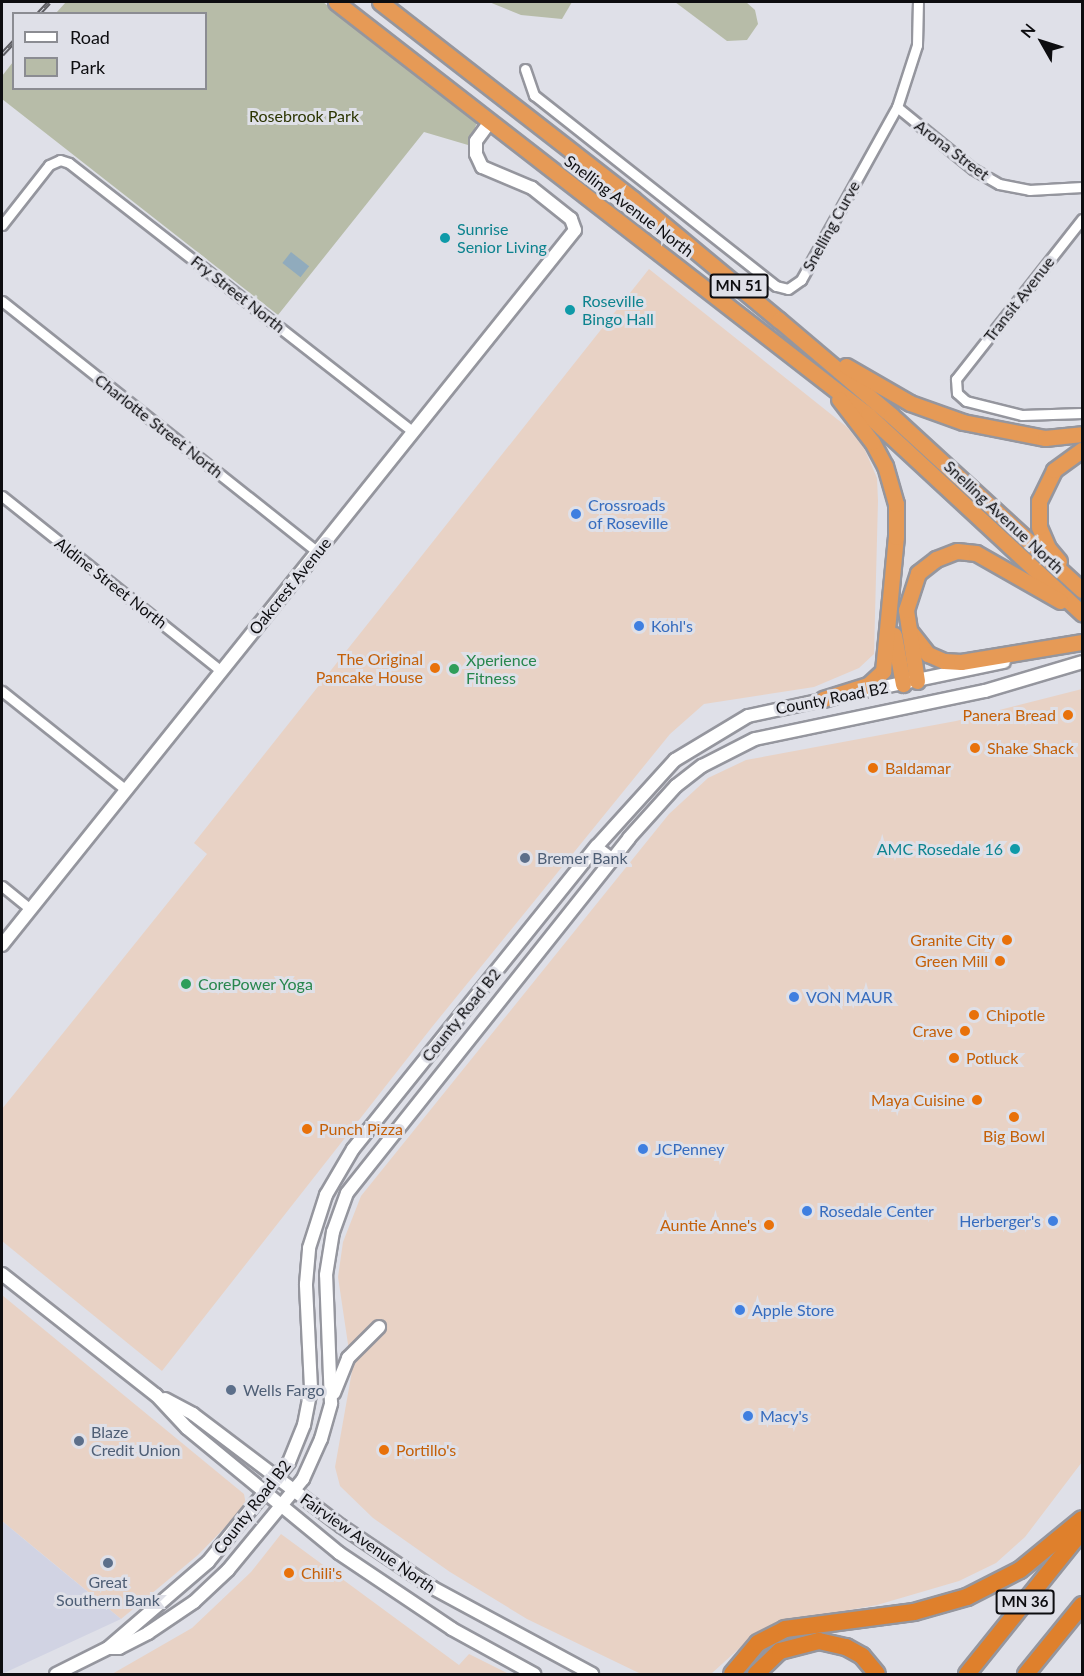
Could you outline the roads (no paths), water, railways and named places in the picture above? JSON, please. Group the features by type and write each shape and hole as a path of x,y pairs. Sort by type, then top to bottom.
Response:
{"highway":[{"name":"Snelling Avenue North","path":"336,2 868,415 1081,611"},
{"name":"Snelling Avenue North","path":"380,2 633,199 779,320 891,415 1083,590"},
{"path":"779,320 855,372 910,403 999,431 1045,438 1083,434"},
{"path":"823,699 868,685 883,671 896,537 892,484 872,442 827,382"},
{"path":"1083,450 1062,462 1049,476 1038,514 1048,548 1083,590"},
{"path":"910,683 906,623 908,598 918,573 936,559 957,551 976,553 1081,611"},
{"path":"890,585 910,683"},
{"path":"906,623 928,654 944,661 961,662 1083,642"},
{"path":"732,1674 758,1643 784,1629 914,1612 967,1597 1020,1570 1083,1519"},
{"name":"MN 36","path":"967,1674 1083,1530"},
{"name":"MN 36","path":"1026,1674 1083,1605"},
{"path":"756,1674 780,1651 819,1641 846,1647 862,1656 877,1674"}],"street":[{"name":"Snelling Curve","path":"525,69 534,95 783,288 796,286 897,107 917,45 918,2"},
{"name":"Arona Street","path":"897,107 973,169 999,184 1029,190 1083,187"},
{"name":"Oakcrest Avenue","path":"2,945 413,432 575,225 532,188 482,167 476,154 476,141 489,123"},
{"name":"Fry Street North","path":"2,225 49,165 60,160 117,198 413,432"},
{"name":"Transit Avenue","path":"1083,219 956,379 957,393 966,401 1022,415 1083,413"},
{"name":"Charlotte Street North","path":"2,301 317,552"},
{"name":"Aldine Street North","path":"2,496 221,671"},
{"name":"County Road B2","path":"56,1674 108,1648 207,1562 278,1479 298,1444 309,1399 307,1262 326,1195 353,1149 597,846 667,768 701,741 748,716 910,683 1083,642"},
{"name":"County Road B2","path":"108,1648 119,1648 148,1633 194,1602 228,1570 294,1491 319,1443 331,1399 326,1275 333,1232 347,1193 612,858 676,786 739,745 780,732 1029,680 1083,662"},
{"path":"910,683 921,704"},
{"path":"907,706 910,683"},
{"path":"2,691 126,790"},
{"path":"597,846 612,858"},
{"path":"2,886 30,909"},
{"name":"Fairview Avenue North","path":"2,1274 156,1395 187,1428 339,1553 407,1600 534,1674"},
{"path":"331,1399 348,1358 379,1327"},
{"name":"Fairview Avenue North","path":"156,1395 193,1414 294,1491 442,1594 591,1674"}],"railway":[{"path":"40,12 49,2"},
{"path":"2,54 12,43"}],"place":[{"name":"Sunrise Senior Living","path":"445,238"},
{"name":"Roseville Bingo Hall","path":"570,310"},
{"name":"Crossroads of Roseville","path":"576,514"},
{"name":"Kohl's","path":"639,626"},
{"name":"The Original Pancake House","path":"435,668"},
{"name":"Xperience Fitness","path":"454,669"},
{"name":"Panera Bread","path":"1068,715"},
{"name":"Shake Shack","path":"975,748"},
{"name":"Baldamar","path":"873,768"},
{"name":"AMC Rosedale 16","path":"1015,849"},
{"name":"Bremer Bank","path":"525,858"},
{"name":"Granite City","path":"1007,940"},
{"name":"Green Mill","path":"1000,961"},
{"name":"CorePower Yoga","path":"186,984"},
{"name":"VON MAUR","path":"794,997"},
{"name":"Chipotle","path":"974,1015"},
{"name":"Crave","path":"965,1031"},
{"name":"Potluck","path":"954,1058"},
{"name":"Maya Cuisine","path":"977,1100"},
{"name":"Big Bowl","path":"1014,1117"},
{"name":"Punch Pizza","path":"307,1129"},
{"name":"JCPenney","path":"643,1149"},
{"name":"Rosedale Center","path":"807,1211"},
{"name":"Herberger's","path":"1053,1221"},
{"name":"Auntie Anne's","path":"769,1225"},
{"name":"Apple Store","path":"740,1310"},
{"name":"Wells Fargo","path":"231,1390"},
{"name":"Macy's","path":"748,1416"},
{"name":"Blaze Credit Union","path":"79,1441"},
{"name":"Portillo's","path":"384,1450"},
{"name":"Great Southern Bank","path":"108,1563"},
{"name":"Chili's","path":"289,1573"}],"park label":[{"name":"Rosebrook Park","path":"304,116"}]}
